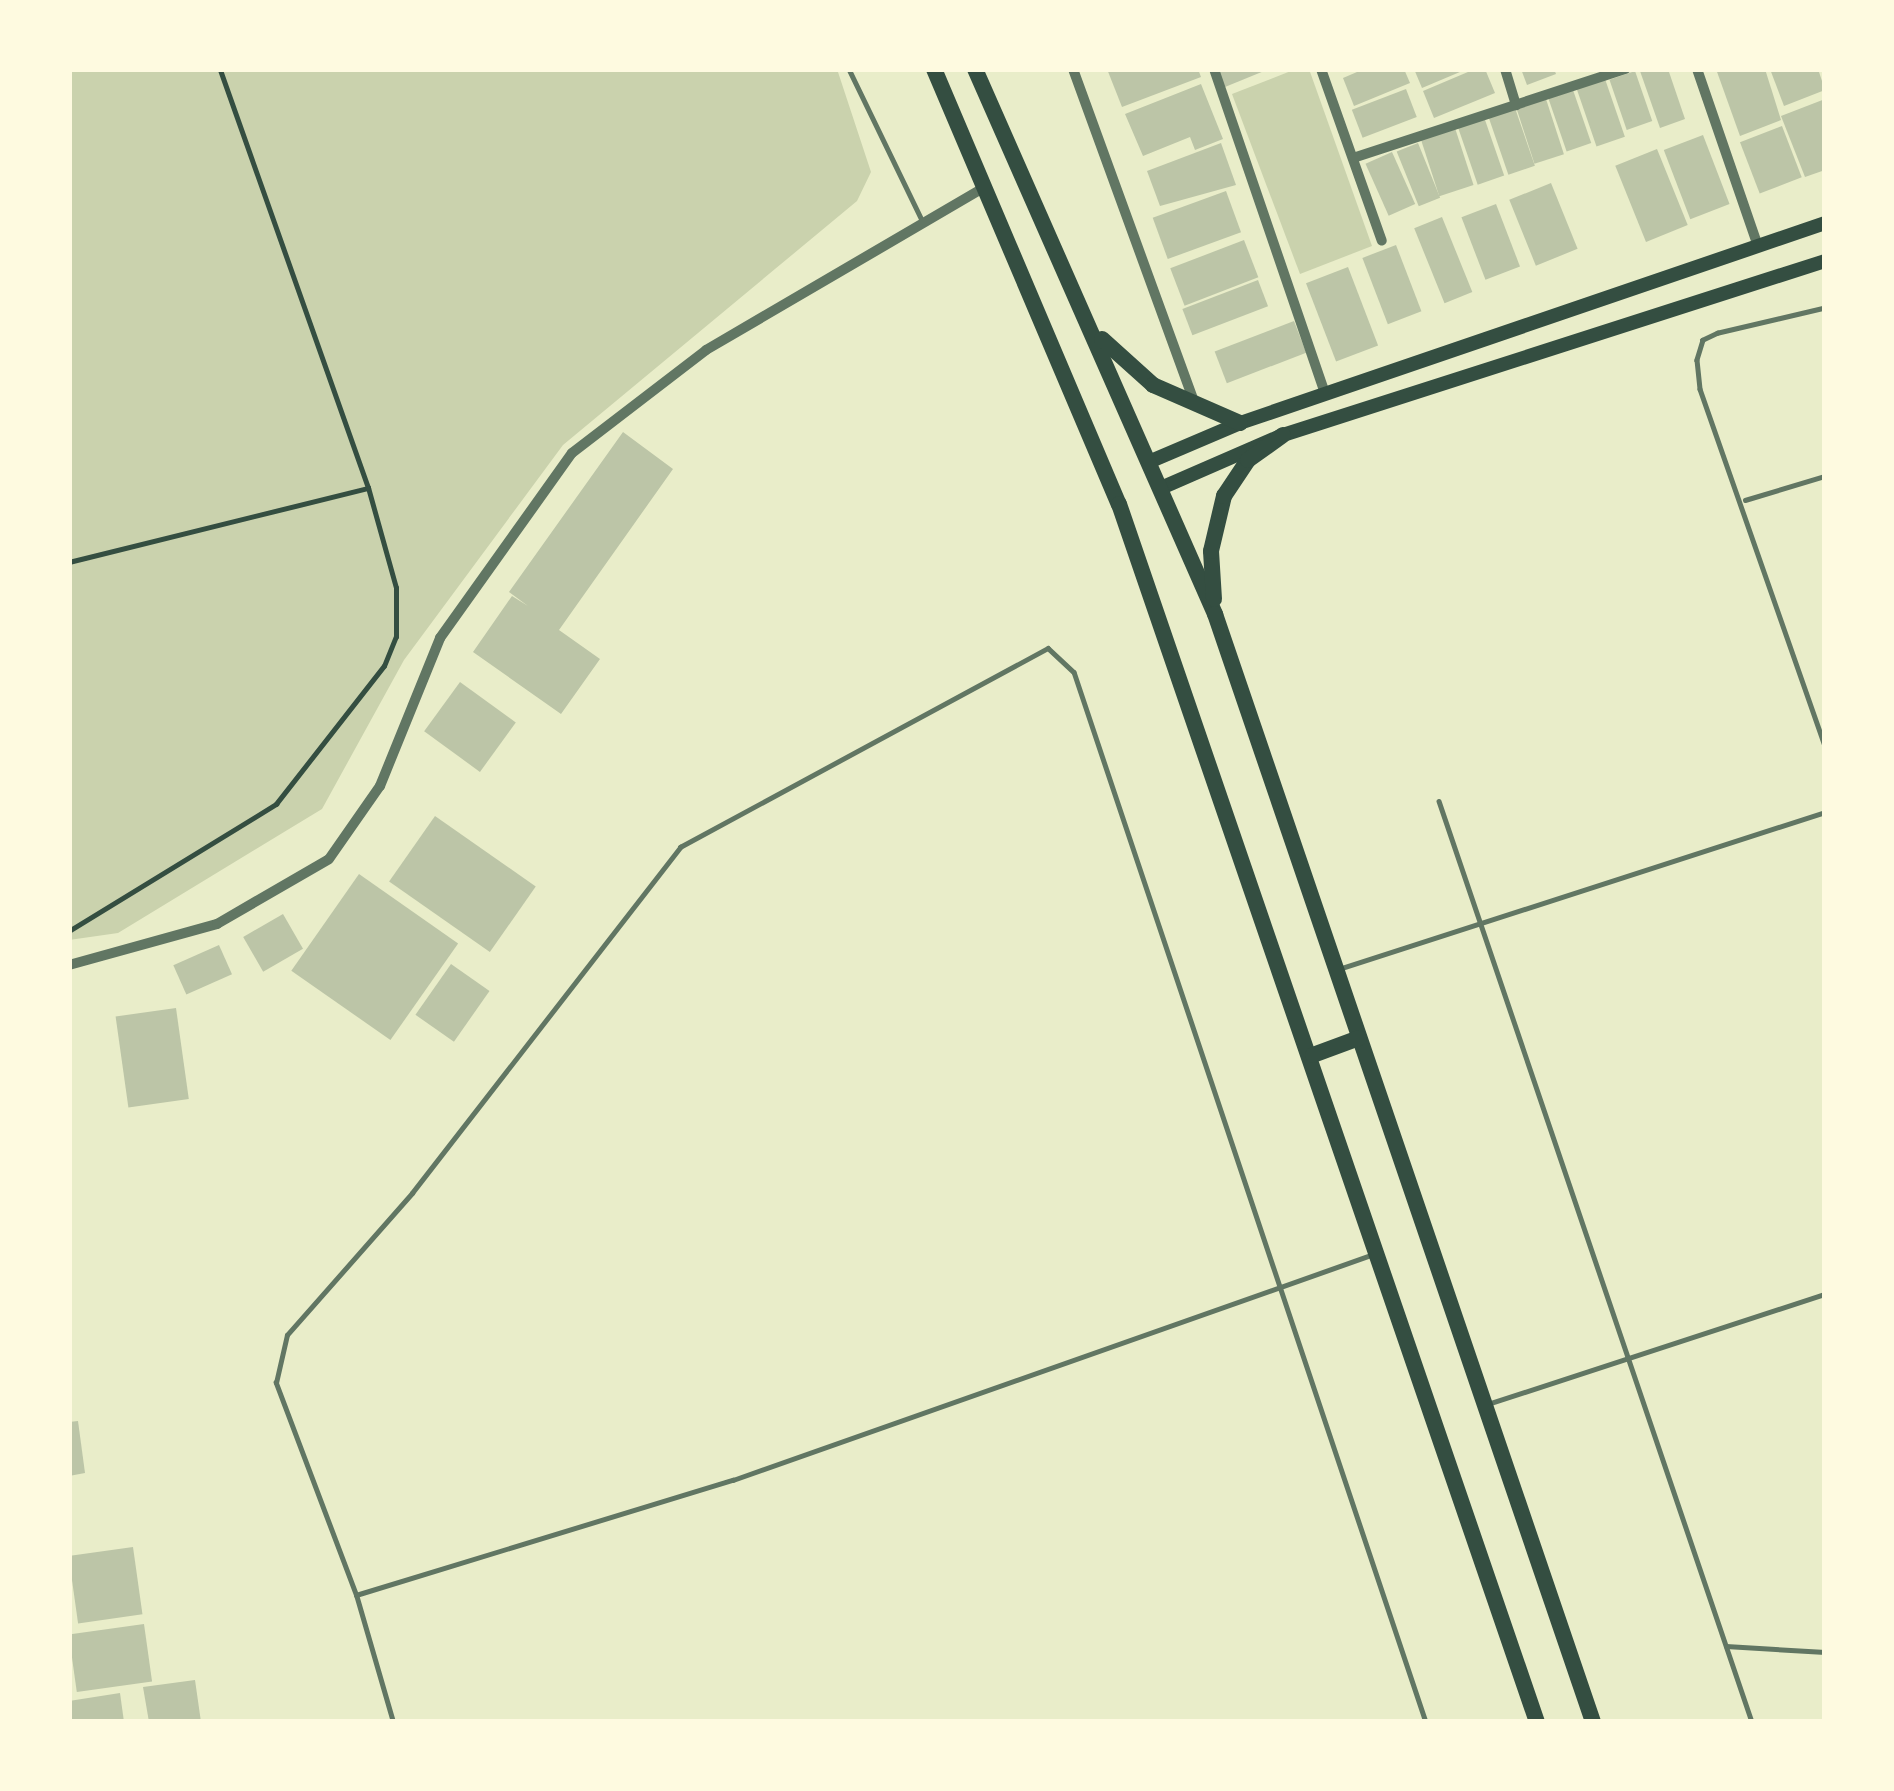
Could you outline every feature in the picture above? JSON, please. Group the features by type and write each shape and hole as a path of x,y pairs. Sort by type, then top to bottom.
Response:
{"main road":[{"path":"934,69 1086,417 1119,504 1380,1252 1537,1722"},
{"path":"975,69 1015,173 1093,330 1215,614 1593,1722"},
{"path":"1151,460 1240,423 1825,223"},
{"path":"1161,488 1283,435 1825,261"},
{"path":"1093,330 1153,386 1240,423"},
{"path":"1215,614 1211,551 1219,509 1248,460 1283,435"},
{"path":"1312,1054 1359,1038"}],"street":[{"path":"1073,69 1196,406"},
{"path":"1214,69 1325,394"},
{"path":"1322,69 1382,241"},
{"path":"1505,69 1516,105"},
{"path":"1353,158 1627,69"},
{"path":"1697,69 1757,246"},
{"path":"69,965 217,924 328,860 380,786 440,638 572,453 706,350 921,218 983,188"}],"lane":[{"path":"849,69 921,218"},
{"path":"1825,308 1703,340 1700,389 1745,500 1825,745"},
{"path":"1745,500 1825,476"},
{"path":"393,1722 356,1594 276,1383 287,1335 412,1193 680,847 1034,651 1062,656 1074,672 1278,1292 1426,1722"},
{"path":"1439,801 1751,1722"},
{"path":"1336,970 1825,812"},
{"path":"356,1594 733,1480 1278,1292 1380,1252"},
{"path":"1485,1405 1630,1362 1825,1294"},
{"path":"1726,1646 1825,1652"}],"path":[{"path":"69,931 276,804 383,666 396,637 396,589 368,488 220,69"},
{"path":"69,562 368,488"}],"green space":[{"path":"69,69 837,69 871,172 857,201 563,445 404,660 322,809 118,933 69,940"},
{"path":"1296,69 1309,69 1372,246 1300,274 1232,94"}],"building":[{"path":"1107,69 1198,69 1201,77 1122,107"},
{"path":"1218,69 1269,69 1225,87"},
{"path":"1364,69 1404,69 1410,83 1354,106 1343,78"},
{"path":"1414,69 1467,69 1422,88"},
{"path":"1485,69 1495,93 1434,118 1423,91"},
{"path":"1521,69 1554,69 1556,74 1527,85"},
{"path":"1668,69 1685,119 1660,128 1640,71"},
{"path":"1716,69 1765,69 1781,120 1740,136"},
{"path":"1770,69 1818,69 1825,90 1784,106"},
{"path":"1635,71 1652,121 1627,130 1609,80"},
{"path":"1605,79 1625,137 1596,146 1577,89"},
{"path":"1201,84 1223,139 1195,150 1190,137 1143,156 1125,114"},
{"path":"1406,89 1417,117 1363,138 1352,110"},
{"path":"1573,90 1591,143 1567,151 1548,98"},
{"path":"1546,99 1564,154 1534,164 1517,109"},
{"path":"1825,99 1825,170 1805,177 1781,116"},
{"path":"1515,108 1535,166 1508,175 1489,117"},
{"path":"1484,117 1504,176 1478,185 1458,126"},
{"path":"1782,126 1802,177 1760,193 1740,142"},
{"path":"1455,128 1474,185 1439,196 1421,139"},
{"path":"1703,135 1730,204 1690,219 1664,150"},
{"path":"1221,143 1236,185 1160,206 1147,171"},
{"path":"1418,143 1440,198 1419,206 1397,152"},
{"path":"1657,149 1688,225 1646,242 1615,166"},
{"path":"1392,152 1415,204 1389,216 1366,164"},
{"path":"1551,183 1578,249 1536,266 1509,200"},
{"path":"1226,191 1241,232 1168,259 1153,218"},
{"path":"1496,204 1520,267 1485,280 1461,217"},
{"path":"1442,217 1472,292 1445,303 1414,228"},
{"path":"1244,240 1258,277 1185,306 1170,268"},
{"path":"1396,245 1421,311 1388,324 1362,258"},
{"path":"1348,267 1378,345 1336,362 1306,283"},
{"path":"1258,280 1268,306 1192,335 1182,309"},
{"path":"1294,321 1306,353 1227,383 1215,351"},
{"path":"623,432 673,469 559,630 600,659 561,714 473,652 512,596 528,606 509,592"},
{"path":"460,682 516,723 480,772 424,731"},
{"path":"435,816 536,887 490,952 389,882"},
{"path":"359,874 458,943 390,1040 291,971"},
{"path":"283,914 303,949 263,972 243,937"},
{"path":"219,945 232,974 186,995 173,965"},
{"path":"451,964 490,991 454,1042 415,1015"},
{"path":"176,1008 189,1099 128,1108 116,1016"},
{"path":"78,1421 85,1473 69,1476 69,1422"},
{"path":"133,1547 142,1614 78,1623 69,1556"},
{"path":"144,1624 152,1681 77,1692 69,1635"},
{"path":"195,1680 201,1722 149,1722 143,1687"},
{"path":"120,1693 124,1722 69,1722 69,1701"}]}
